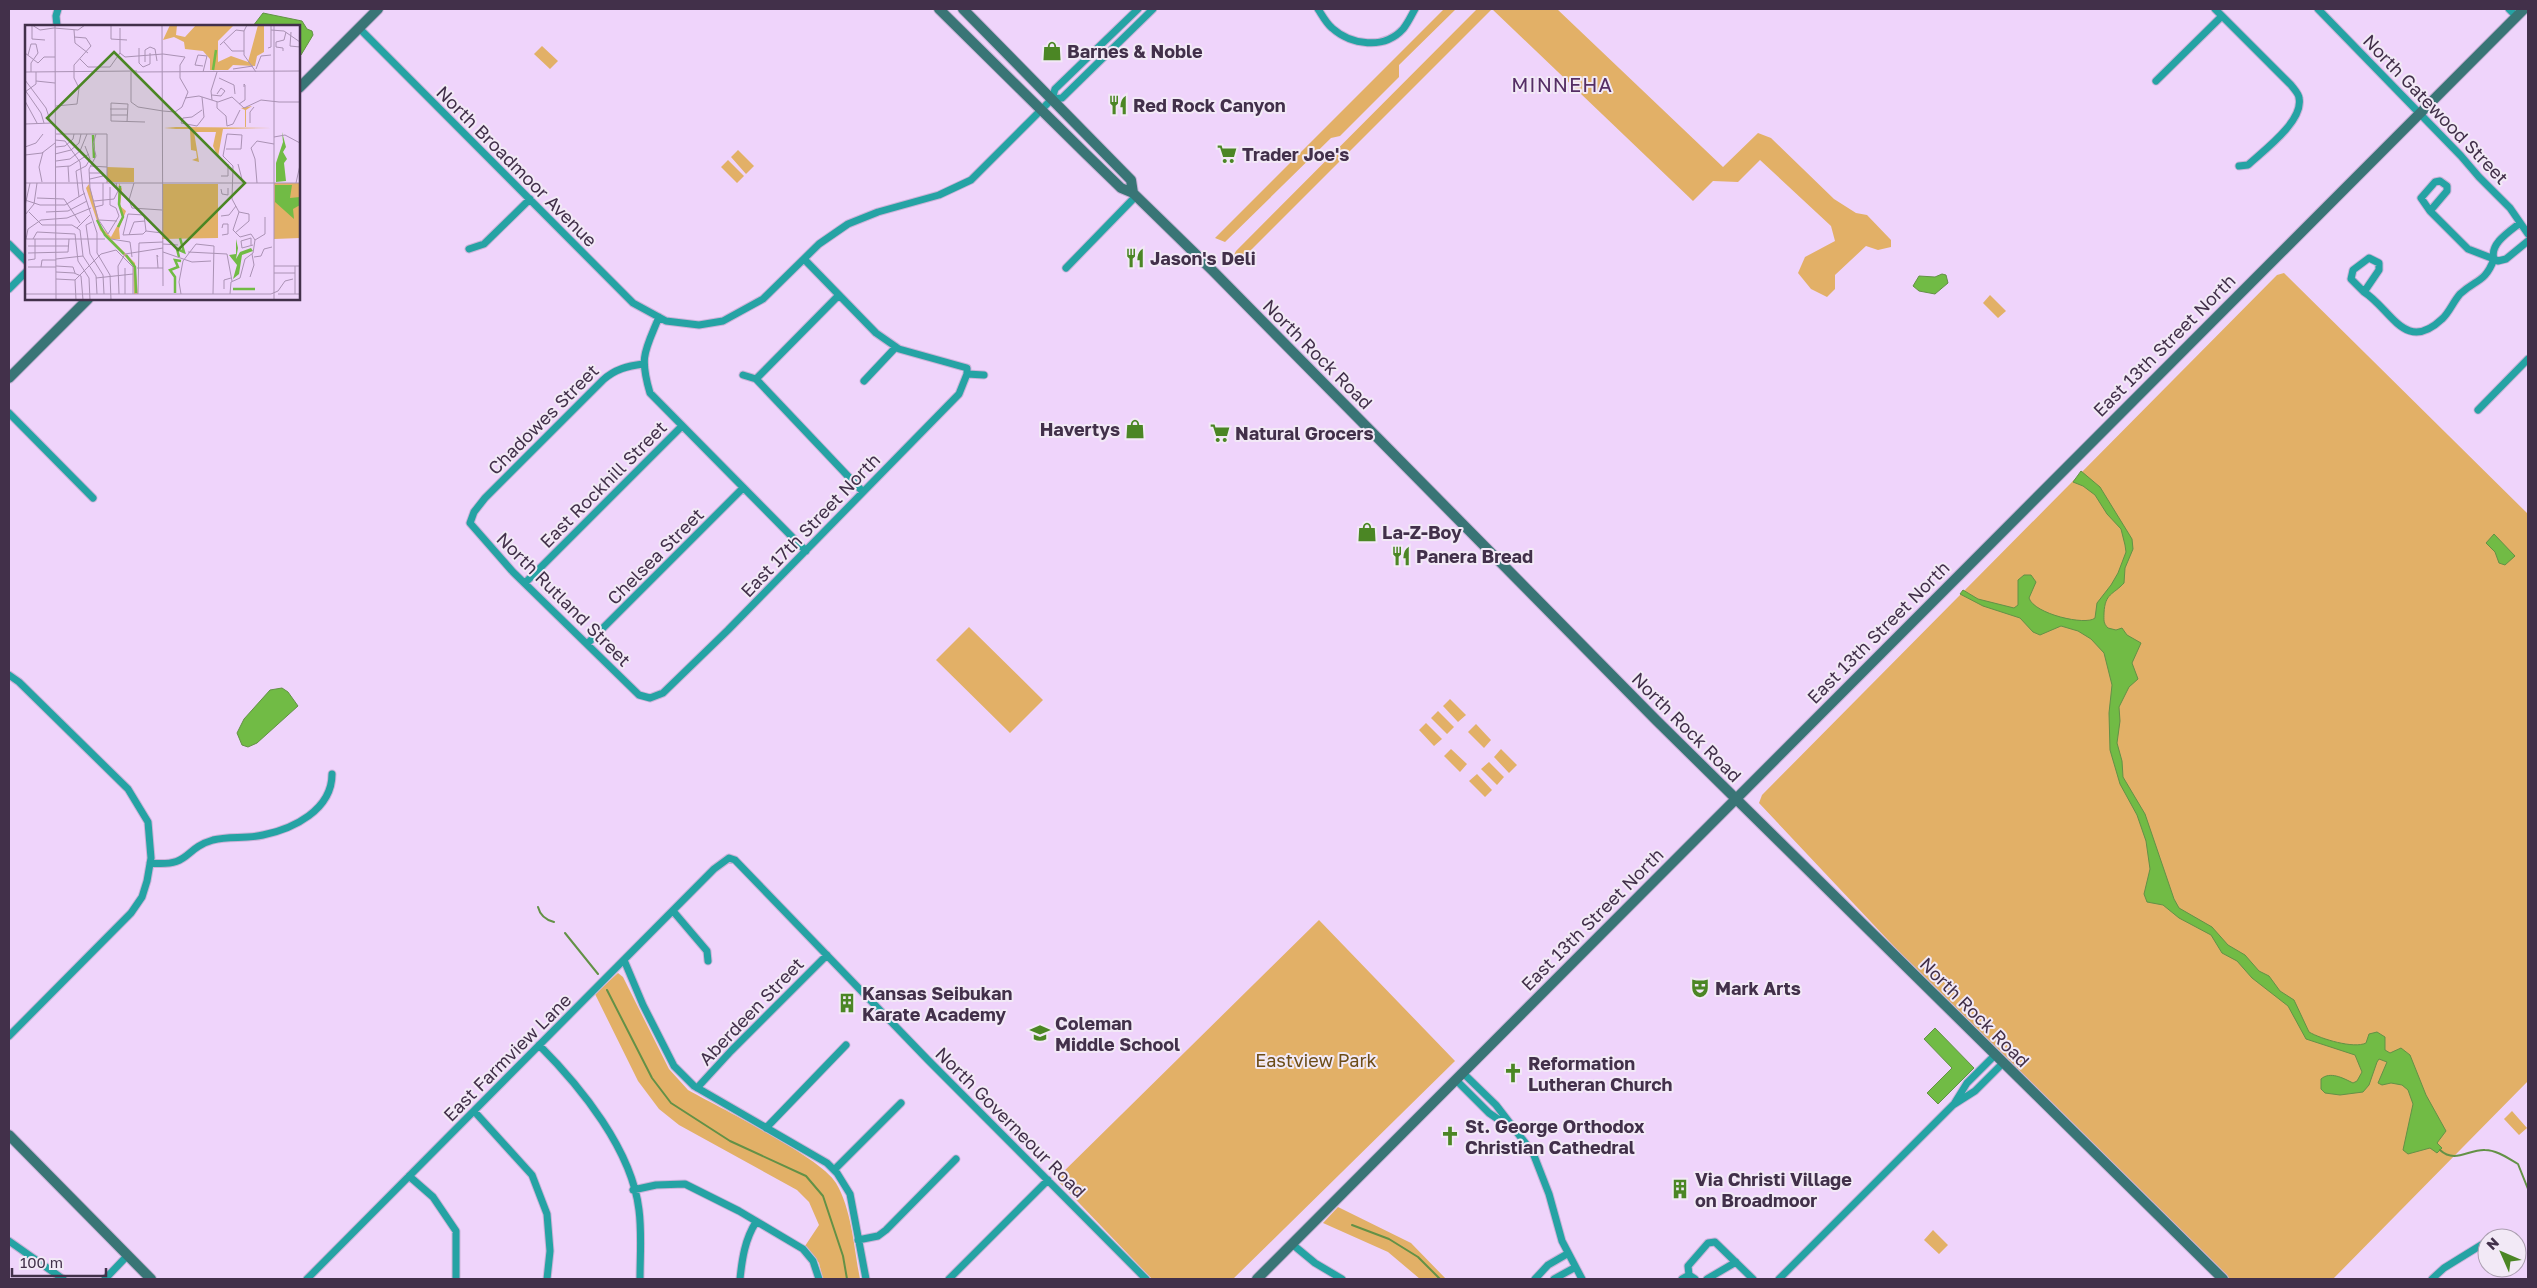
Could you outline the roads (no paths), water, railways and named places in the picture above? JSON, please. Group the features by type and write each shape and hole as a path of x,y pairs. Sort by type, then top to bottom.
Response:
{"main road":[{"path":"300,87 378,9"},
{"name":"North Rock Road","path":"939,9 1040,110 1122,188 1134,194 1735,798 2223,1279"},
{"name":"North Rock Road","path":"963,9 1130,180 1134,194"},
{"name":"East 13th Street North","path":"1257,1279 2420,113 2516,11"},
{"path":"9,378 87,300"},
{"path":"9,1135 151,1279"}],"street":[{"path":"57,25 58,9"},
{"path":"806,551 650,393 643,370 644,353 659,317 666,321 699,325 723,321 763,299 819,244 848,224 878,212 939,195 971,180 1052,99 1055,89 1138,9"},
{"path":"1052,99 1062,98 1152,9"},
{"path":"1318,9 1330,26 1347,39 1358,42 1378,42 1402,30 1415,9"},
{"path":"2215,9 2291,85 2300,97 2300,109 2293,122 2248,165 2239,166"},
{"name":"North Gatewood Street","path":"2318,9 2496,193 2528,234"},
{"path":"2156,81 2222,16"},
{"name":"North Broadmoor Avenue","path":"359,28 633,303 659,317"},
{"path":"1066,268 1134,194"},
{"path":"470,249 484,244 530,199"},
{"path":"2430,211 2468,249 2498,261 2506,259 2528,241"},
{"path":"2364,292 2379,270 2379,264 2369,258 2353,270 2351,279 2364,292 2391,319 2408,331 2423,332 2432,328 2444,318 2461,294 2488,273 2494,259 2492,254 2497,243 2520,223"},
{"path":"9,244 25,260"},
{"path":"804,259 876,332 896,347 967,368 966,374 984,375"},
{"path":"9,289 25,273"},
{"path":"756,379 839,295"},
{"path":"864,381 896,347"},
{"path":"2478,410 2528,359"},
{"name":"Chadowes Street","path":"474,512 485,498 612,372 627,366 644,364"},
{"name":"East 17th Street North","path":"650,698 663,693 806,551 959,394 966,374"},
{"path":"743,375 756,379 863,492"},
{"path":"9,413 93,498"},
{"name":"East Rockhill Street","path":"525,583 682,426"},
{"name":"Chelsea Street","path":"587,644 743,488"},
{"name":"North Rutland Street","path":"474,512 470,523 483,540 639,694 650,698"},
{"path":"9,675 19,682 128,789 148,822 150,863 142,897 131,913 9,1036"},
{"path":"150,863 176,863 202,845 213,840 264,835 299,822 325,801 330,791 332,774"},
{"name":"East Farmview Lane","path":"308,1279 714,869 729,858"},
{"name":"North Governeour Road","path":"729,858 735,860 765,890 1146,1279"},
{"path":"673,912 707,951 708,961"},
{"name":"Aberdeen Street","path":"697,1088 731,1051 827,955"},
{"path":"624,960 642,1005 674,1066 697,1088 827,1163 834,1170 850,1194 866,1279"},
{"path":"539,1045 580,1089 624,1158 639,1209 640,1279"},
{"path":"766,1128 846,1045"},
{"path":"1954,1105 1967,1084 1995,1055"},
{"path":"1779,1279 1954,1105 1975,1091 2003,1063"},
{"path":"1463,1073 1496,1106 1533,1153 1549,1194 1568,1254 1574,1268 1582,1279"},
{"path":"1456,1080 1489,1113 1513,1129"},
{"path":"834,1170 901,1103"},
{"path":"474,1110 532,1174 547,1214 550,1251 547,1279"},
{"path":"858,1240 878,1236 886,1230 956,1159"},
{"path":"410,1176 433,1197 456,1231 456,1279"},
{"path":"949,1279 1048,1180"},
{"path":"633,1190 656,1184 685,1184 756,1222 802,1250 813,1261 819,1279"},
{"path":"740,1279 742,1256 750,1231 756,1222"},
{"path":"9,1241 63,1279"},
{"path":"1682,1279 1692,1277 1688,1266 1708,1243 1715,1242 1753,1279"},
{"path":"1292,1244 1315,1264 1342,1279"},
{"path":"2432,1279 2444,1268 2477,1248"},
{"path":"1535,1279 1548,1265 1568,1254"},
{"path":"105,1279 128,1256"},
{"path":"1707,1279 1736,1262"},
{"path":"1554,1279 1574,1268"}],"waterway":[{"path":"538,907 544,917 554,922"},
{"path":"565,933 598,974"},
{"path":"607,990 652,1078 671,1103 730,1141 806,1176 823,1196 843,1256 847,1279"},
{"path":"2440,1150 2451,1156 2479,1150 2489,1150 2498,1153 2518,1164 2528,1189"},
{"path":"1352,1225 1389,1239 1418,1257 1440,1279"}],"place":[{"name":"Barnes & Noble","path":"1052,51"},
{"name":"Red Rock Canyon","path":"1118,105"},
{"name":"Trader Joe's","path":"1227,154"},
{"name":"Jason's Deli","path":"1135,258"},
{"name":"Havertys","path":"1135,429"},
{"name":"Natural Grocers","path":"1220,433"},
{"name":"La-Z-Boy","path":"1367,532"},
{"name":"Panera Bread","path":"1401,556"},
{"name":"Mark Arts","path":"1700,988"},
{"name":"Kansas Seibukan Karate Academy","path":"847,1003"},
{"name":"Coleman Middle School","path":"1040,1033"},
{"name":"Reformation Lutheran Church","path":"1513,1073"},
{"name":"St. George Orthodox Christian Cathedral","path":"1450,1136"},
{"name":"Via Christi Village on Broadmoor","path":"1680,1189"}],"district":[{"name":"MINNEHA","path":"1562,84"}],"park label":[{"name":"Eastview Park","path":"1316,1060"}]}
